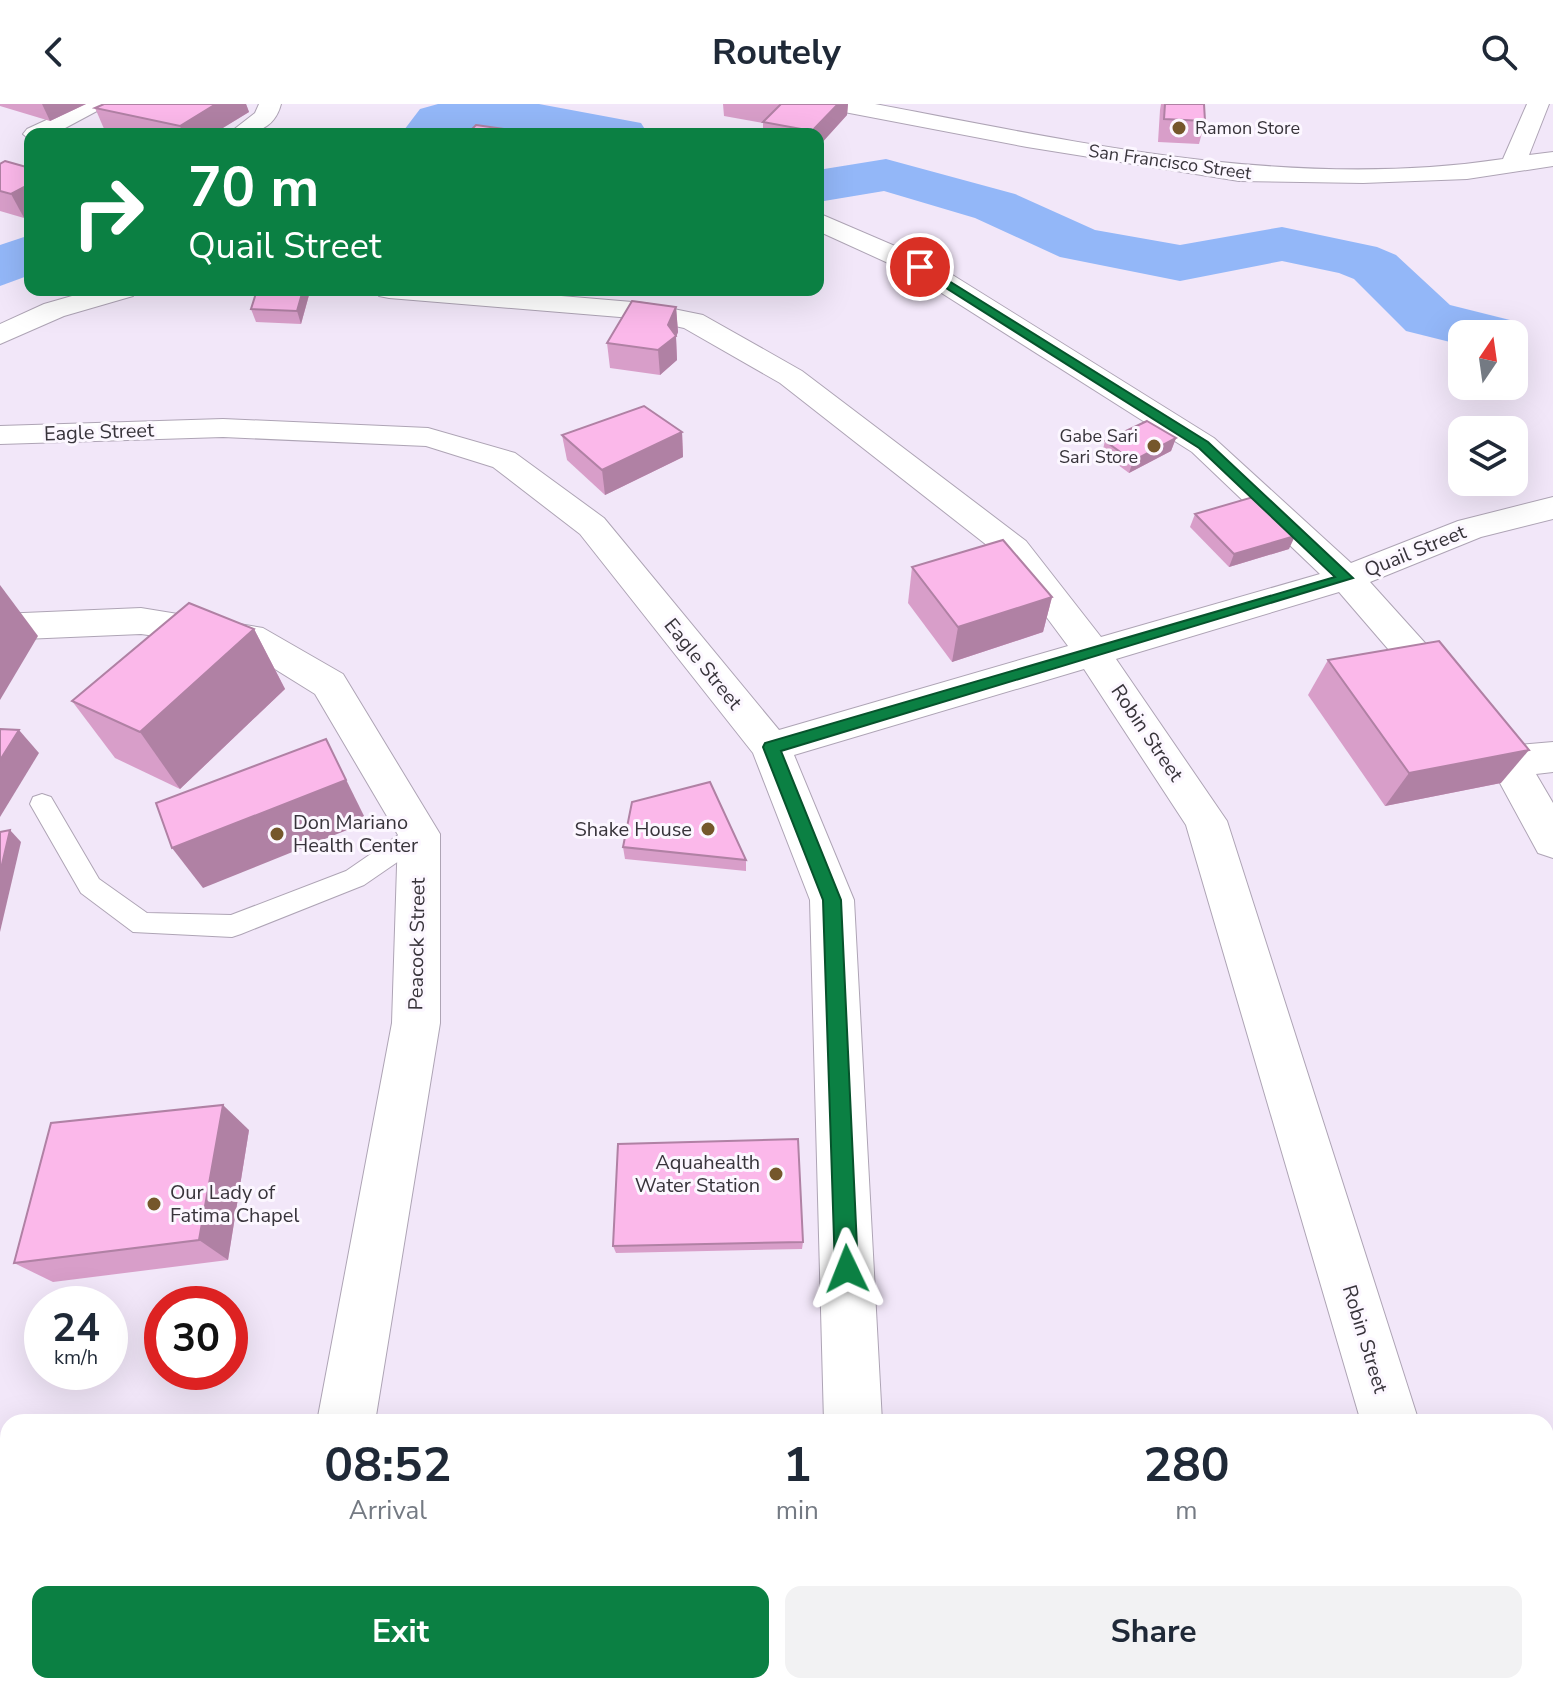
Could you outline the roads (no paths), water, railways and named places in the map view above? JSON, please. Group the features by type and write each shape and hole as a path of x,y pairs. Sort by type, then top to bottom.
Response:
{"street":[{"path":"48,128 99,104"},
{"path":"249,128 265,117 271,104"},
{"name":"San Francisco Street","path":"839,104 1042,143 1239,174 1363,176 1512,167 1553,159"},
{"path":"1512,167 1538,104"},
{"path":"824,224 920,267 1203,445 1346,578 1508,761 1553,841"},
{"path":"0,335 54,310 102,296"},
{"name":"Robin Street","path":"462,296 644,311 693,321 791,377 1014,549 1092,652 1206,821 1388,1414"},
{"name":"Eagle Street","path":"0,435 223,428 428,437 504,460 592,526 771,747 832,900 853,1414"},
{"name":"Quail Street","path":"771,747 1346,578 1470,529 1553,508"},
{"path":"0,627 141,621 250,637 329,684 419,834"},
{"path":"1508,761 1553,757"},
{"name":"Peacock Street","path":"347,1414 416,1023 419,834"}],"lane":[{"path":"42,804 90,886 142,924 232,926 355,878 419,834"}],"waterway":[{"path":"431,128 438,120 473,114 557,121 594,128"},
{"path":"824,185 886,175 995,206 1080,245 1180,263 1282,244 1356,259 1375,267 1428,318 1448,323"},
{"path":"0,268 24,255"}],"place":[{"name":"Ramon Store","path":"1179,128"},
{"name":"Gabe Sari Sari Store","path":"1154,446"},
{"name":"Shake House","path":"708,829"},
{"name":"Don Mariano Health Center","path":"277,834"},
{"name":"Aquahealth Water Station","path":"776,1174"},
{"name":"Our Lady of Fatima Chapel","path":"154,1204"}]}
